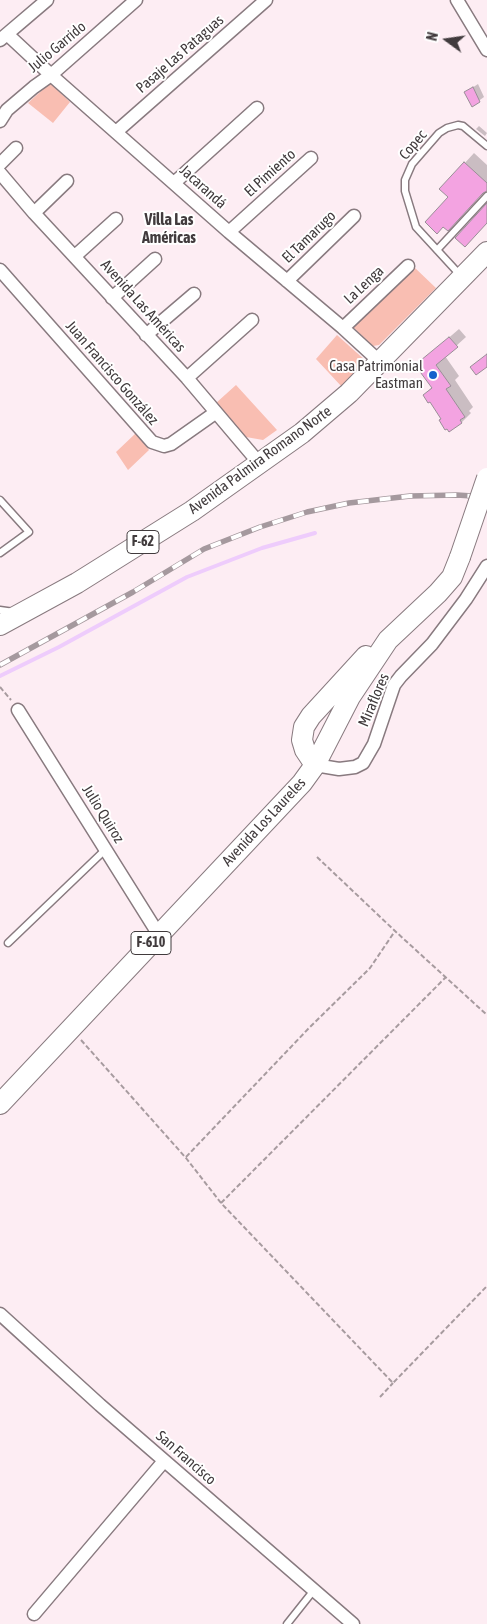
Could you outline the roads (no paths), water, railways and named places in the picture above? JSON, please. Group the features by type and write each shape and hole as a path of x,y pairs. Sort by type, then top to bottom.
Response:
{"main road":[{"name":"Avenida Palmira Romano Norte","path":"0,625 77,583 192,511 302,433 349,393 487,252"},
{"name":"Avenida Los Laureles","path":"0,1104 302,783 315,765 350,697 388,640 438,593 452,577 487,478"},
{"path":"315,765 305,750 302,740 304,727 311,716 372,649 388,640"}],"street":[{"path":"4,37 46,0"},
{"name":"Julio Garrido","path":"0,121 8,110 136,0"},
{"name":"Pasaje Las Pataguas","path":"116,132 266,0"},
{"path":"458,0 487,50"},
{"name":"Jacarandá","path":"4,37 51,75 379,361"},
{"path":"174,183 257,108"},
{"path":"0,164 16,148"},
{"name":"El Pimiento","path":"229,232 310,158"},
{"name":"Avenida Las Américas","path":"0,173 34,213 187,378 259,463"},
{"path":"34,213 67,181"},
{"name":"El Tamarugo","path":"286,281 354,216"},
{"path":"75,256 116,219"},
{"path":"112,298 155,259"},
{"name":"La Lenga","path":"343,328 408,266"},
{"name":"Juan Francisco González","path":"0,270 152,442 164,446 170,444 215,413"},
{"path":"146,335 194,294"},
{"path":"187,378 252,320"},
{"name":"Miraflores","path":"315,765 339,769 355,767 363,763 374,744 394,685 400,676 432,644 466,599 487,566"},
{"name":"Julio Quiroz","path":"18,710 159,935"},
{"name":"San Francisco","path":"0,1314 353,1624"},
{"path":"34,1614 164,1460"}],"lane":[{"name":"Copec","path":"462,278 416,227 404,191 405,180 408,171 439,133 454,126 460,125 468,128 487,146"},
{"path":"437,250 487,196"},
{"path":"0,500 29,532 0,553"},
{"path":"0,610 22,613"},
{"path":"8,943 106,849"},
{"path":"286,1624 314,1590"}],"waterway":[{"path":"0,676 59,647 187,577 262,548 315,533"}],"railway":[{"path":"0,665 133,592 204,549 260,527 307,512 349,503 410,496 457,495 487,497"}],"place":[{"name":"Casa Patrimonial Eastman","path":"433,375"}],"district":[{"name":"Villa Las Américas","path":"169,229"}]}
